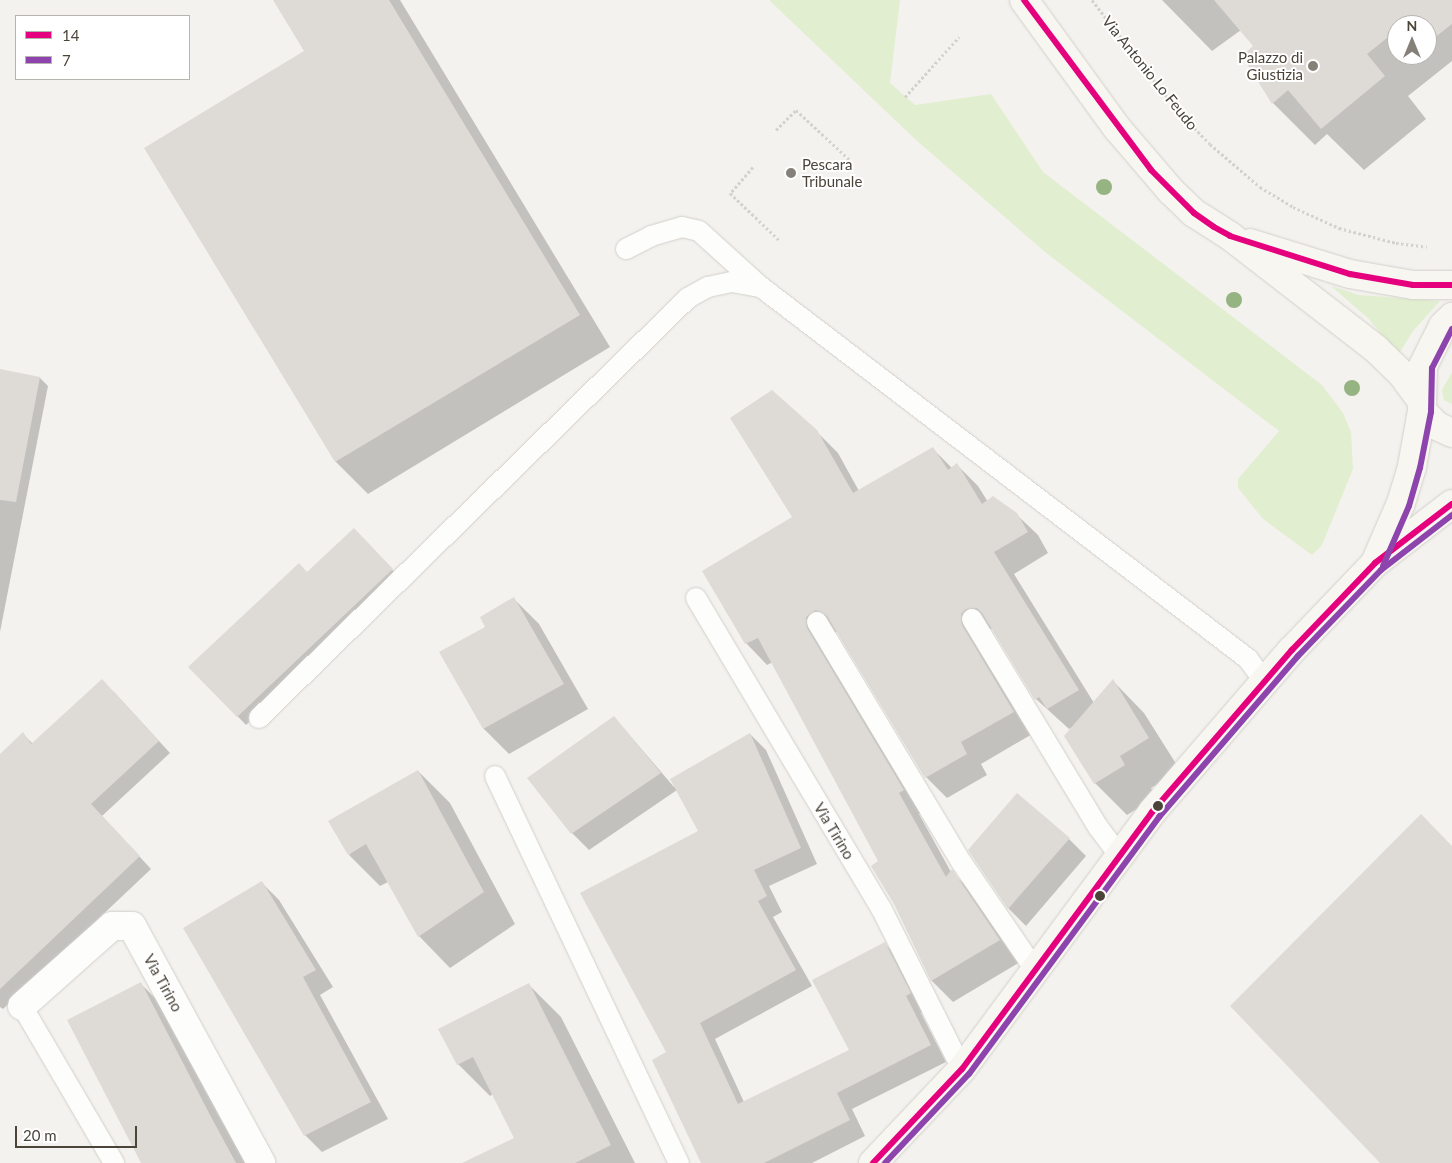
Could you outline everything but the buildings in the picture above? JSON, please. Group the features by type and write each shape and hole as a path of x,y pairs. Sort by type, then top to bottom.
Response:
{"street":[{"path":"1024,0 1151,170 1194,212 1230,236 1376,349 1402,374 1421,406 1437,426 1452,433"},
{"path":"1230,236 1350,274 1413,285 1452,285"},
{"path":"1375,563 1401,503 1412,466 1421,406 1423,366 1443,326 1452,317"},
{"path":"873,1163 962,1069 1034,968 1119,855 1265,682 1375,563 1447,514"},
{"name":"Via Tirino","path":"22,1006 112,926 132,926 261,1163"}],"lane":[{"path":"626,249 651,236 682,228 698,231 761,287 1248,659 1265,682"},
{"path":"259,718 688,298 708,287 732,282 761,287"},
{"name":"Via Tirino","path":"696,598 769,725 881,908 962,1069"},
{"path":"972,619 1098,827 1119,855"},
{"path":"817,622 962,864 1034,968"},
{"path":"495,776 679,1163"},
{"path":"22,1006 114,1163"}],"path":[{"name":"Via Antonio Lo Feudo","path":"1092,0 1177,110 1216,150 1260,187 1293,207 1340,228 1396,243 1435,248"},
{"path":"905,97 959,37"},
{"path":"776,130 796,110 850,160"},
{"path":"754,167 730,194 779,240"}],"green space":[{"path":"769,0 900,0 890,83 915,105 991,94 1043,172 1322,385 1343,413 1351,432 1353,469 1322,545 1312,555 1263,519 1238,488 1238,479 1279,431 1045,252 916,140"},
{"path":"1331,286 1359,295 1440,301 1413,331 1398,355 1369,319"},
{"path":"1452,372 1452,404 1444,400 1442,390"}],"transit line":[{"name":"14","path":"1024,0 1151,170 1194,213 1214,227 1230,236 1350,274 1413,285 1452,285"},
{"name":"7","path":"1383,566 1409,506 1420,468 1431,412 1432,368 1452,329"},
{"name":"14","path":"873,1163 962,1069 1152,812 1292,650 1375,563 1452,504"},
{"name":"7","path":"885,1163 969,1074 1159,817 1298,656 1381,570 1452,515"}],"place":[{"name":"Palazzo di Giustizia","path":"1313,66"},
{"name":"Pescara Tribunale","path":"791,173"}]}
